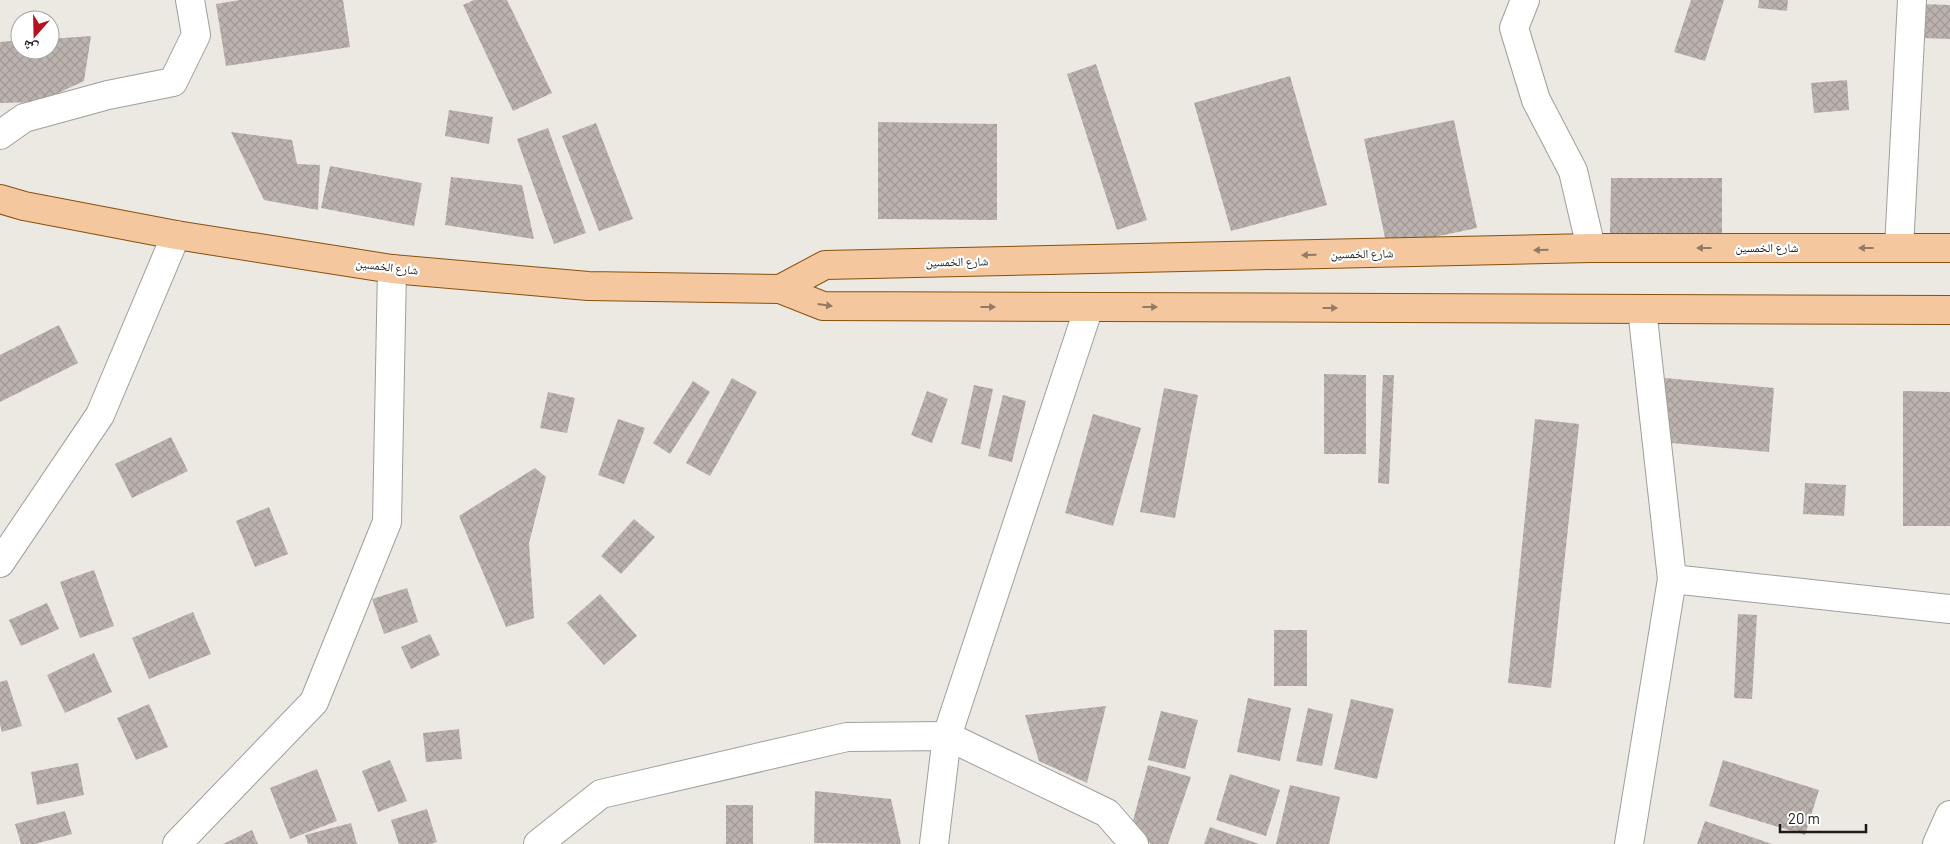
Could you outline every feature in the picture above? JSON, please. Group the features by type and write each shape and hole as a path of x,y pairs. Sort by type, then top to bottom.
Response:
{"main road":[{"name":"شارع الخمسين","path":"0,199 24,206 176,235 392,269 588,286 780,289 823,306 1950,310"},
{"name":"شارع الخمسين","path":"780,289 825,265 1591,248 1950,248"}],"street":[{"path":"0,135 24,118 108,95 173,82 196,35 190,0"},
{"path":"1525,0 1514,28 1536,100 1573,172 1591,248"},
{"path":"1899,248 1912,0"},
{"path":"0,563 100,415 176,235"},
{"path":"178,844 314,702 387,522 392,269"},
{"path":"934,844 947,736 1089,307"},
{"path":"1629,844 1672,579 1642,309"},
{"path":"1672,579 1950,609"},
{"path":"538,844 601,794 847,737 947,736 1107,813 1134,844"},
{"path":"1937,844 1950,815"}],"building":[{"path":"240,0 343,0 350,47 226,66 216,4"},
{"path":"474,0 507,0 552,93 513,111 463,5"},
{"path":"1691,0 1724,0 1705,61 1674,52"},
{"path":"1759,0 1788,0 1787,11 1758,8"},
{"path":"1922,4 1950,5 1950,39 1921,38"},
{"path":"91,36 84,81 39,102 0,103 0,42 10,41 10,60 60,60 60,38"},
{"path":"1096,64 1147,220 1117,230 1067,74"},
{"path":"1290,76 1327,205 1231,231 1194,103"},
{"path":"1847,80 1849,110 1814,113 1811,83"},
{"path":"449,110 493,117 489,144 445,136"},
{"path":"1454,120 1477,228 1387,247 1364,139"},
{"path":"878,122 997,124 997,220 878,219"},
{"path":"596,123 633,219 599,231 562,136"},
{"path":"548,128 586,233 554,244 517,139"},
{"path":"231,132 292,140 297,164 320,165 318,210 264,200"},
{"path":"330,166 422,183 414,226 321,208"},
{"path":"451,177 522,185 534,239 445,225"},
{"path":"1611,178 1722,178 1722,234 1610,233"},
{"path":"59,325 78,363 0,402 0,355"},
{"path":"1324,374 1366,375 1366,454 1324,454"},
{"path":"1383,375 1394,375 1389,484 1378,483"},
{"path":"732,378 757,392 710,476 686,463"},
{"path":"1665,378 1774,388 1769,452 1660,442"},
{"path":"693,381 710,392 670,454 653,443"},
{"path":"974,385 993,389 980,449 961,444"},
{"path":"1164,388 1198,395 1175,518 1140,512"},
{"path":"927,391 948,399 932,443 911,435"},
{"path":"1903,391 1950,392 1950,526 1903,526"},
{"path":"548,392 575,398 567,433 540,428"},
{"path":"1003,395 1026,401 1012,462 988,456"},
{"path":"1093,414 1141,428 1113,526 1065,513"},
{"path":"618,419 645,428 624,484 598,475"},
{"path":"1535,419 1579,424 1551,688 1508,683"},
{"path":"171,437 188,471 132,498 115,464"},
{"path":"535,468 546,477 529,543 534,618 506,627 459,516"},
{"path":"1805,483 1846,485 1844,516 1803,514"},
{"path":"269,507 288,554 255,567 236,521"},
{"path":"634,519 655,537 621,574 601,556"},
{"path":"94,570 114,626 80,638 60,582"},
{"path":"407,588 418,622 384,634 372,599"},
{"path":"600,594 637,636 604,665 567,623"},
{"path":"47,603 59,629 21,646 9,620"},
{"path":"193,612 211,654 149,679 132,638"},
{"path":"1738,614 1757,615 1752,699 1734,698"},
{"path":"1274,630 1307,630 1307,686 1274,686"},
{"path":"430,634 440,655 411,669 401,647"},
{"path":"94,653 112,692 65,713 47,675"},
{"path":"7,680 22,726 2,732 0,725 0,682"},
{"path":"1248,698 1291,708 1280,761 1237,752"},
{"path":"1351,699 1394,709 1377,779 1334,769"},
{"path":"149,704 168,747 136,760 117,718"},
{"path":"1106,706 1087,783 1039,761 1025,715"},
{"path":"1308,708 1333,714 1322,766 1296,761"},
{"path":"1161,711 1198,720 1185,769 1148,760"},
{"path":"459,729 462,759 426,762 423,733"},
{"path":"390,760 407,801 378,812 362,771"},
{"path":"1723,760 1819,790 1805,835 1709,806"},
{"path":"78,763 84,795 37,805 31,772"},
{"path":"1148,765 1191,777 1168,844 1151,844 1131,828"},
{"path":"317,769 337,821 290,839 270,788"},
{"path":"1230,774 1280,790 1266,836 1216,820"},
{"path":"1290,785 1340,797 1329,844 1276,844"},
{"path":"815,791 891,799 901,844 814,843"},
{"path":"726,805 753,805 753,844 726,844"},
{"path":"427,809 437,842 431,844 399,844 391,820"},
{"path":"65,811 72,834 35,844 21,844 15,824"},
{"path":"1705,821 1772,844 1697,844"},
{"path":"351,823 357,844 308,844 305,835"},
{"path":"1210,827 1259,844 1204,844"},
{"path":"252,830 258,844 223,844"}]}
